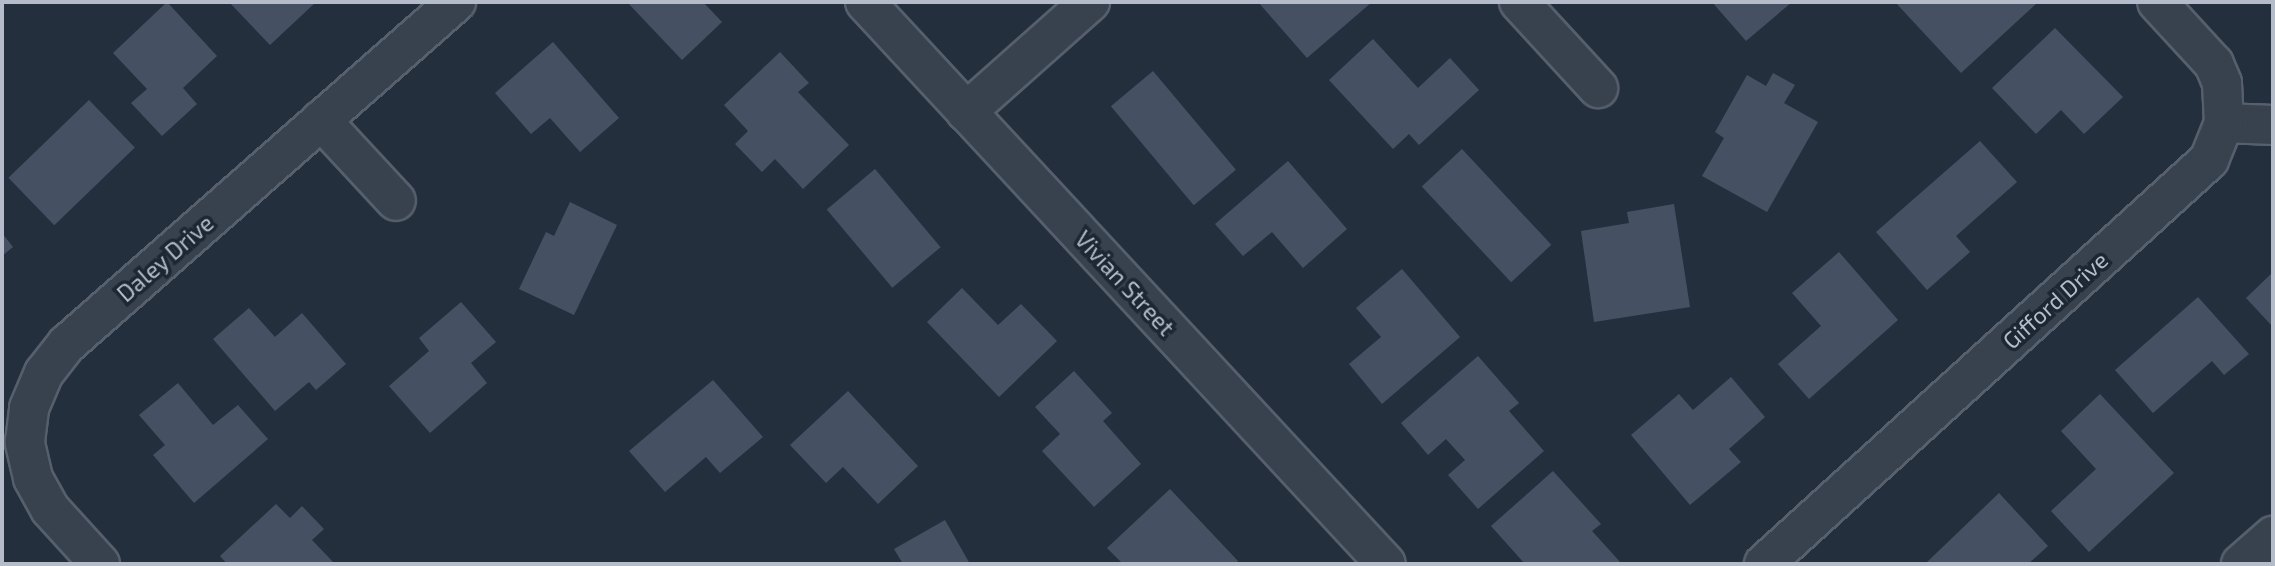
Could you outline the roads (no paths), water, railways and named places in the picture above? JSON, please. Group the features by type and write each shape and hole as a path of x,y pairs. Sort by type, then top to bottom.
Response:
{"street":[{"name":"Daley Drive","path":"100,564 50,509 13,439 44,373 67,344 456,2"},
{"name":"Vivian Street","path":"865,2 1386,564"},
{"path":"966,112 1090,2"},
{"path":"1519,2 1598,88"},
{"name":"Gifford Drive","path":"1763,564 2209,160 2224,123 2222,83 2214,64 2157,2"},
{"path":"321,120 396,201"},
{"path":"2224,123 2273,125"},
{"path":"2241,564 2273,536"}]}
